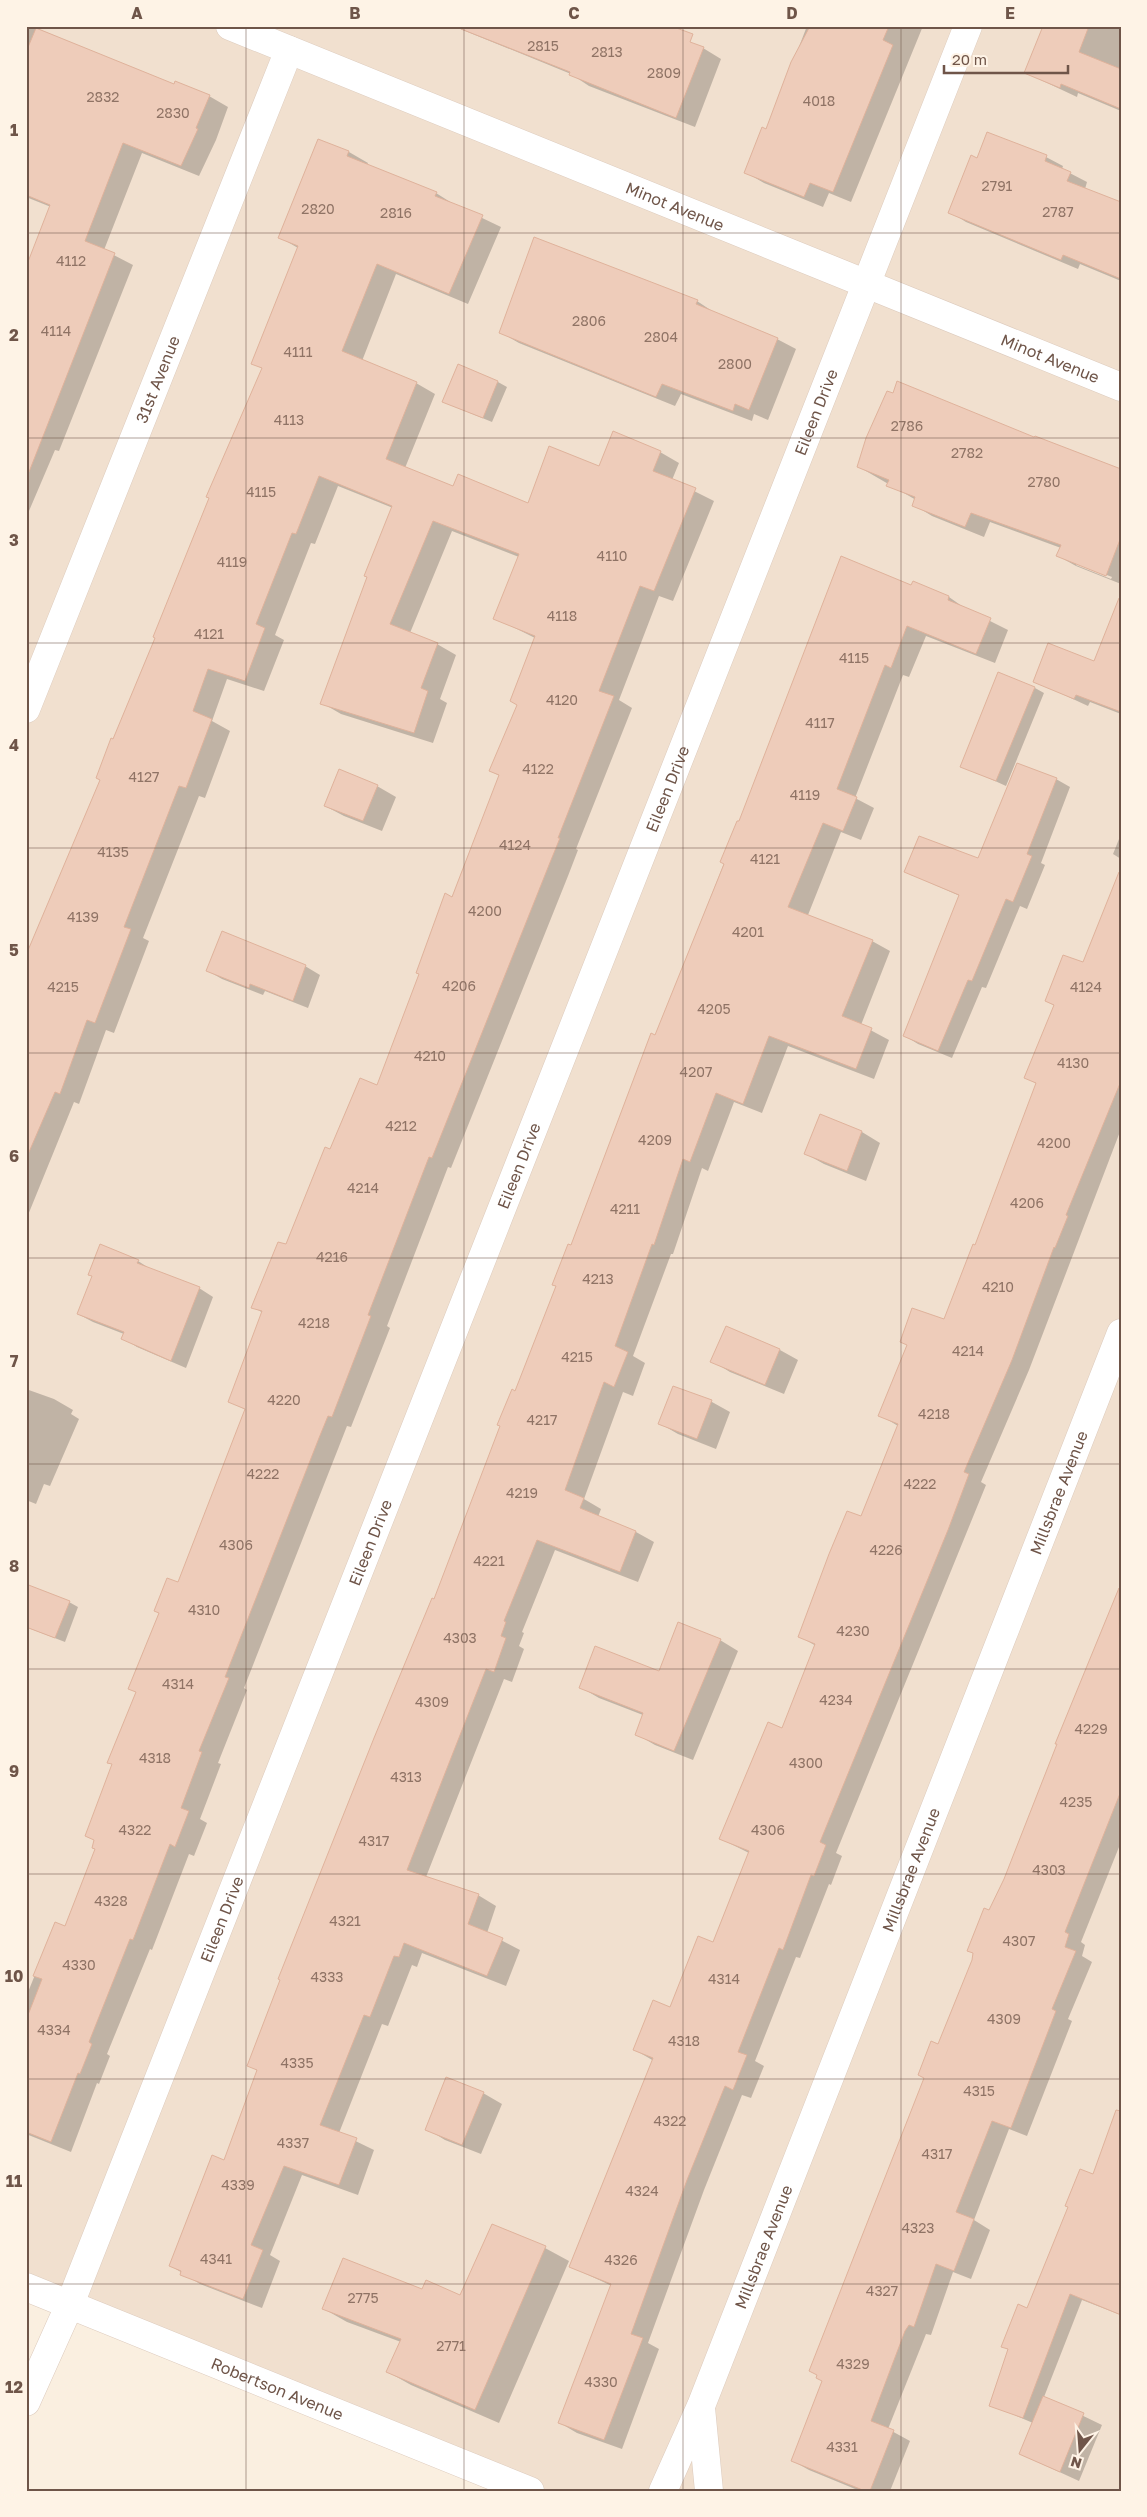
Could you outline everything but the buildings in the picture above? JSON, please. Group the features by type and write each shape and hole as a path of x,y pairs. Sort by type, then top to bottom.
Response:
{"street":[{"name":"Minot Avenue","path":"230,26 1121,387"},
{"name":"Eileen Drive","path":"26,2402 70,2304 504,1200 868,284 968,26"},
{"name":"31st Avenue","path":"26,708 289,50"},
{"name":"Millsbrae Avenue","path":"663,2491 701,2406 1121,1333"},
{"name":"Robertson Avenue","path":"26,2287 530,2491"},
{"name":"Millsbrae Avenue","path":"701,2406 709,2491"}],"shaded area":[{"path":"26,26 1121,26 1121,2491 530,2491 26,2287"}]}
